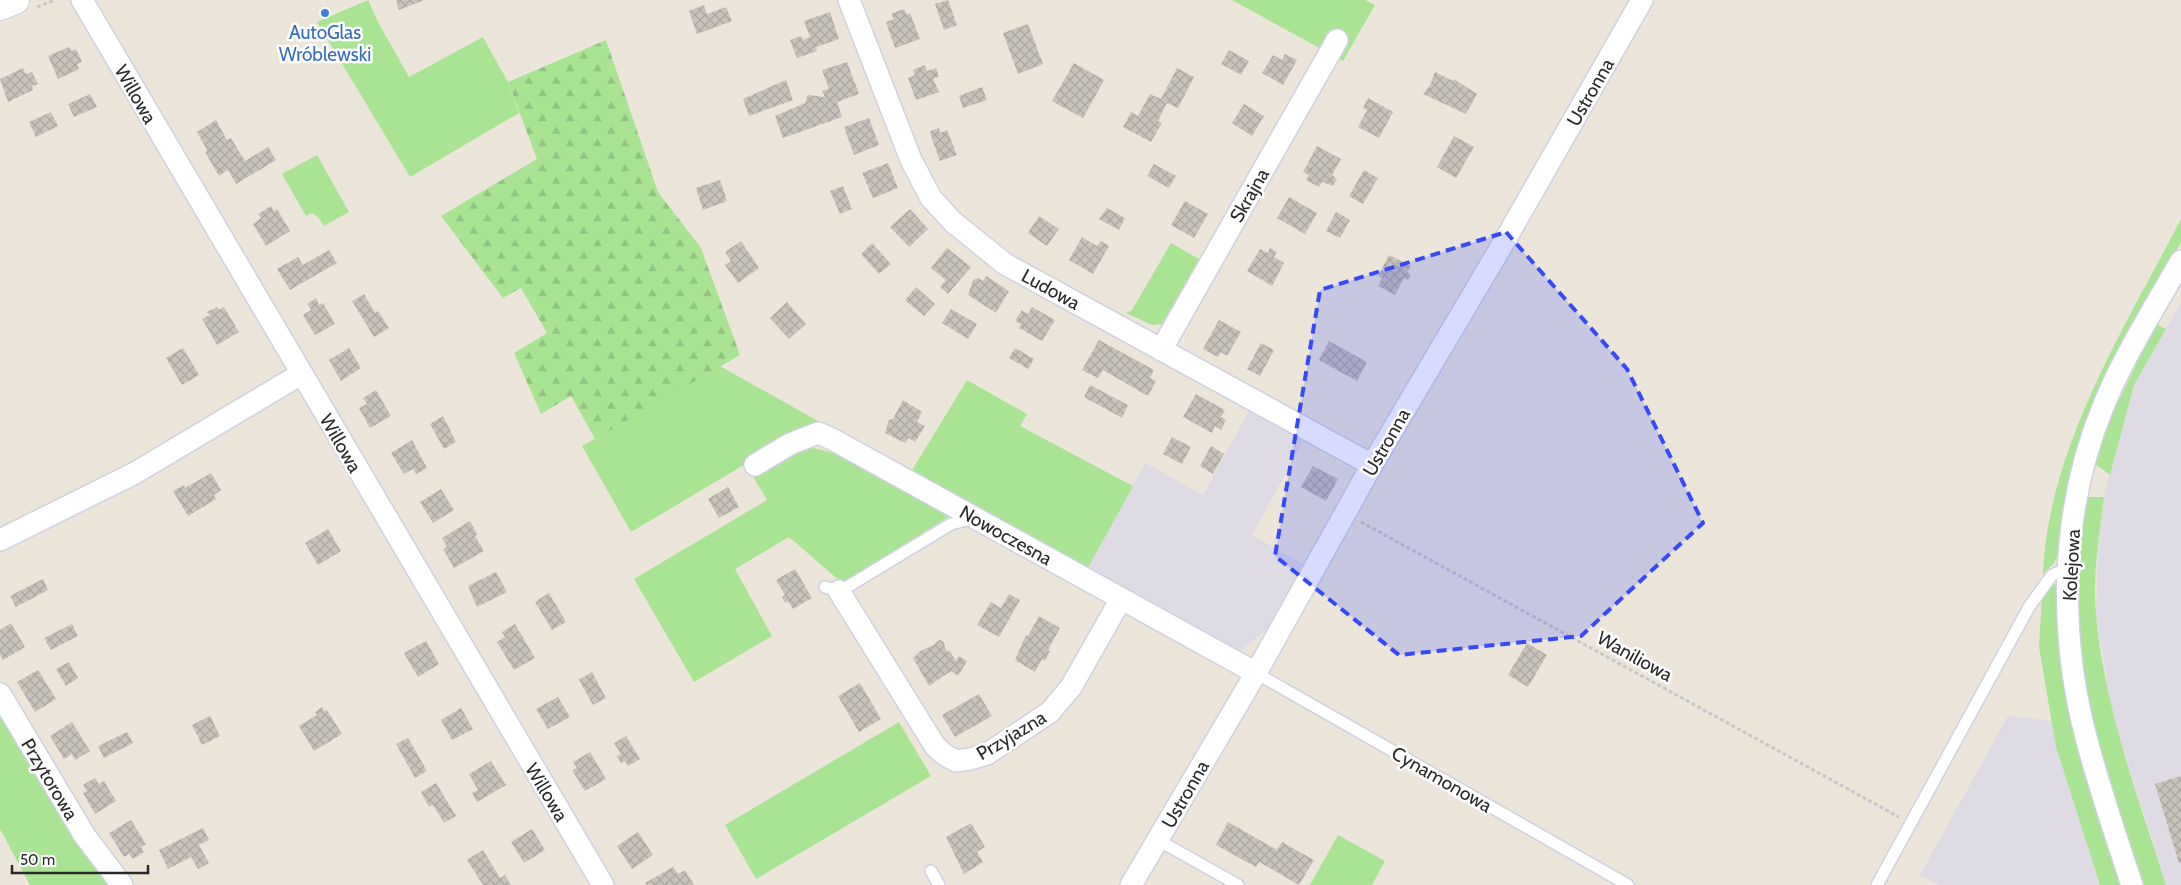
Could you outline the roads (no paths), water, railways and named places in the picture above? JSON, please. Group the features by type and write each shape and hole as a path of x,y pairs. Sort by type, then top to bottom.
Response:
{"main road":[{"path":"0,6 15,0"}],"street":[{"name":"Willowa","path":"82,0 603,885"},
{"name":"Ludowa","path":"849,0 911,160 931,198 953,222 1005,264 1372,465"},
{"name":"Ustronna","path":"1130,885 1256,673 1372,465 1501,247 1642,0"},
{"name":"Skrajna","path":"1162,350 1337,40"},
{"name":"Kolejowa","path":"2132,885 2086,740 2073,669 2069,550 2082,466 2102,408 2144,326 2181,261"},
{"path":"0,540 135,473 301,374"},
{"name":"Nowoczesna","path":"755,465 790,444 818,433 1256,673"},
{"name":"Przyjazna","path":"832,589 934,746 945,756 956,761 986,754 1050,712 1071,687 1121,599"},
{"name":"Przytorowa","path":"0,694 85,836 122,885"}],"lane":[{"path":"832,589 951,524 974,518"},
{"path":"1877,885 2029,607 2052,575 2069,568"},
{"name":"Cynamonowa","path":"1256,673 1628,885"},
{"path":"1158,840 1238,885"},
{"path":"931,871 939,885"}],"place":[{"name":"AutoGlas Wróblewski","path":"325,13"}]}
